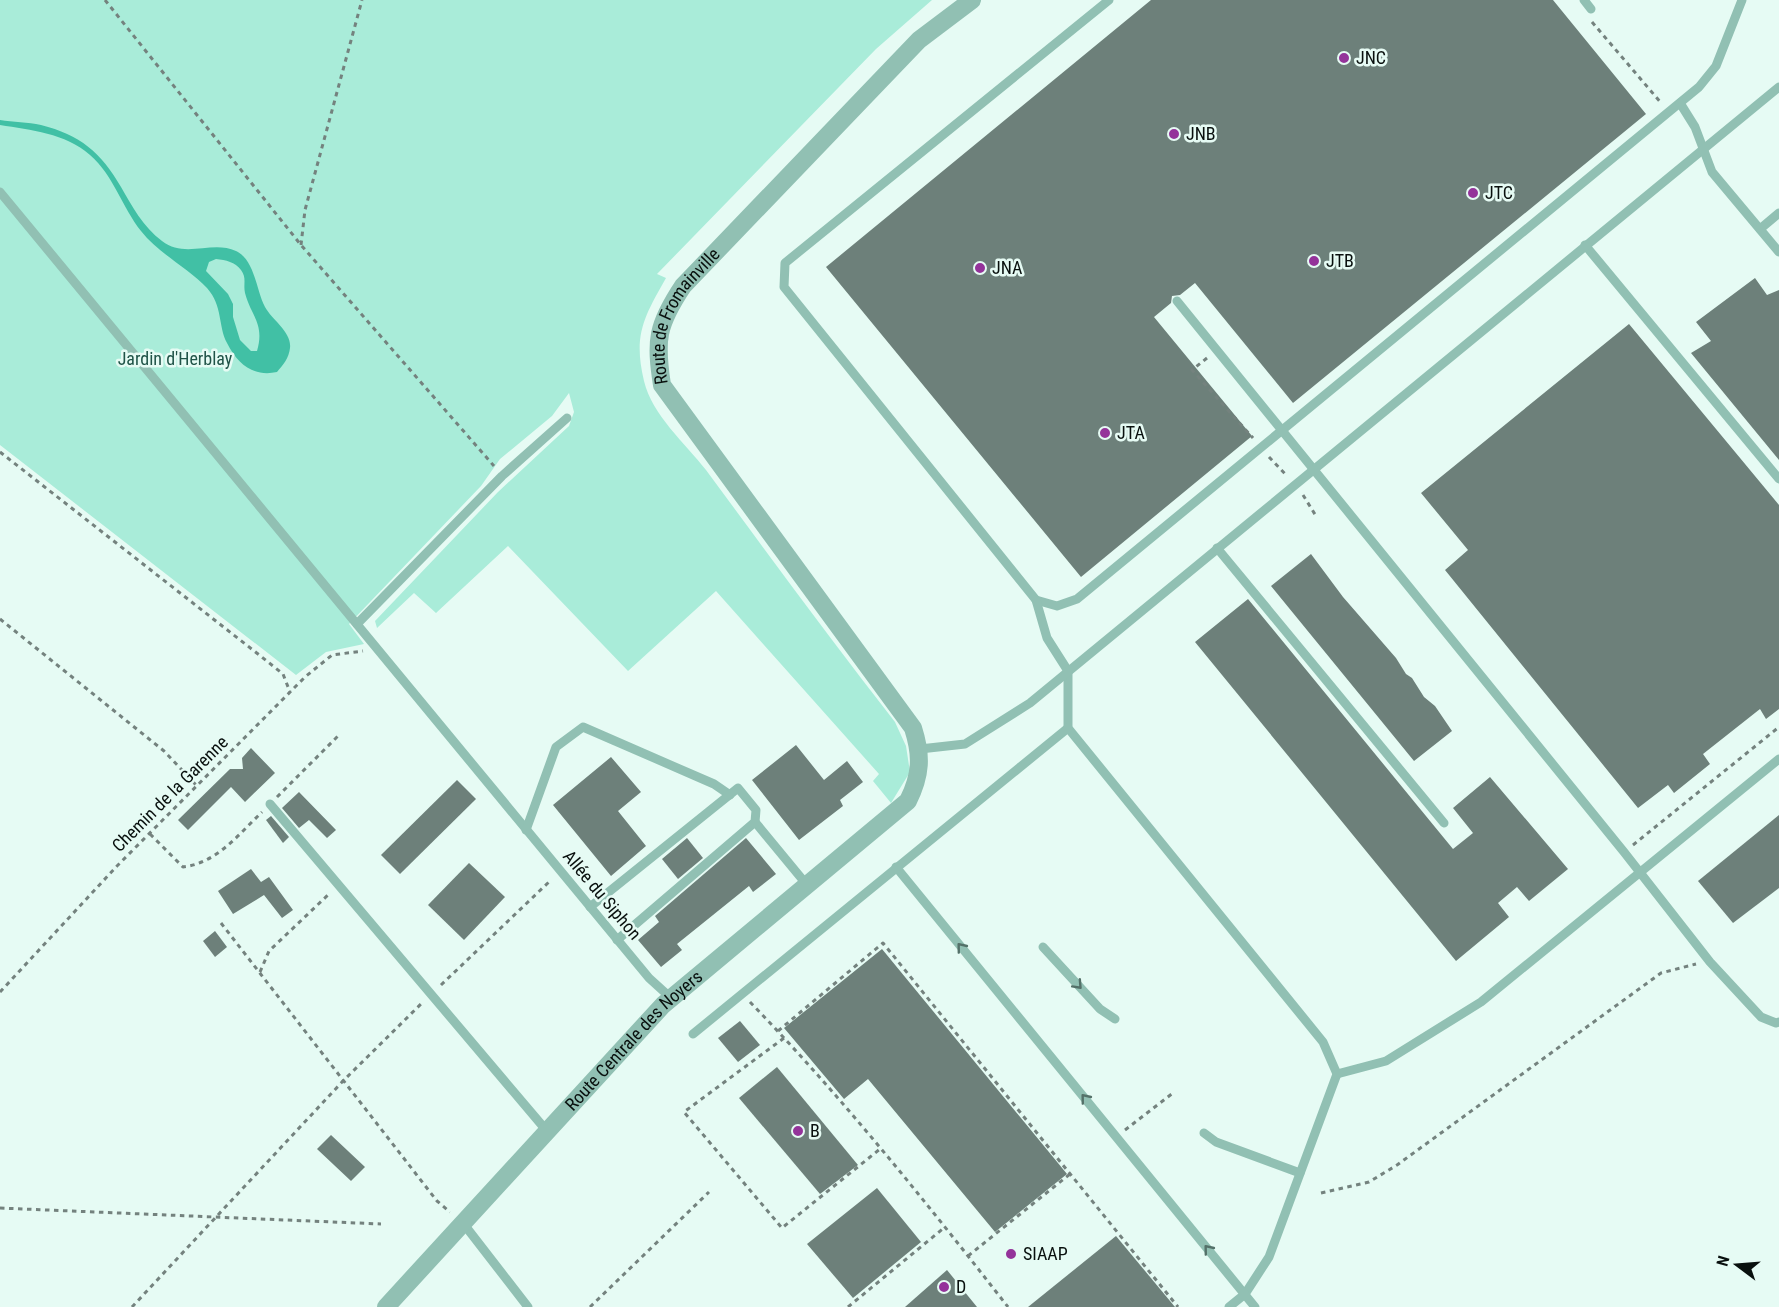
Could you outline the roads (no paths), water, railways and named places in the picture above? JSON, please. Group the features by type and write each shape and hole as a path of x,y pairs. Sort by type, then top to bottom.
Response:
{"street":[{"name":"Route de Fromainville","path":"908,801 918,781 920,749 913,728 662,386 656,350 664,315 683,286 919,40 972,0"},
{"name":"Route Centrale des Noyers","path":"386,1307 546,1130 671,998 908,801"}],"lane":[{"path":"1109,0 785,263 784,287 1036,600 1047,638 1068,671 1068,728 1323,1042 1337,1074 1269,1257 1245,1294 1229,1307"},
{"path":"1584,0 1592,9"},
{"path":"1036,600 1057,606 1077,599 1700,87 1716,66 1742,0"},
{"path":"920,749 965,744 1030,703 1779,87"},
{"path":"1680,103 1695,127 1712,172 1779,252"},
{"name":"Allée du Siphon","path":"0,192 617,940 649,978 671,998"},
{"path":"1760,229 1779,213"},
{"path":"1585,245 1779,479"},
{"path":"1177,301 1624,852 1710,962 1761,1017 1779,1022"},
{"path":"357,624 502,476 567,418"},
{"path":"1217,548 1444,823"},
{"path":"526,830 556,747 583,727 714,784 730,795"},
{"path":"693,1034 1068,728"},
{"path":"1337,1074 1386,1061 1481,1002 1779,759"},
{"path":"590,907 738,788 756,810 755,822 807,885"},
{"path":"270,804 546,1130"},
{"path":"617,940 755,822"},
{"path":"896,867 1255,1307"},
{"path":"1043,947 1100,1010 1115,1019"},
{"path":"1204,1133 1216,1142 1300,1173"},
{"path":"463,1222 528,1307"}],"place":[{"name":"JNC","path":"1344,58"},
{"name":"JNB","path":"1174,134"},
{"name":"JTC","path":"1473,193"},
{"name":"JTB","path":"1314,261"},
{"name":"JNA","path":"980,268"},
{"name":"JTA","path":"1105,433"},
{"name":"B","path":"798,1131"},
{"name":"SIAAP","path":"1011,1254"},
{"name":"D","path":"944,1287"}],"park label":[{"name":"Jardin d'Herblay","path":"175,359"}]}
